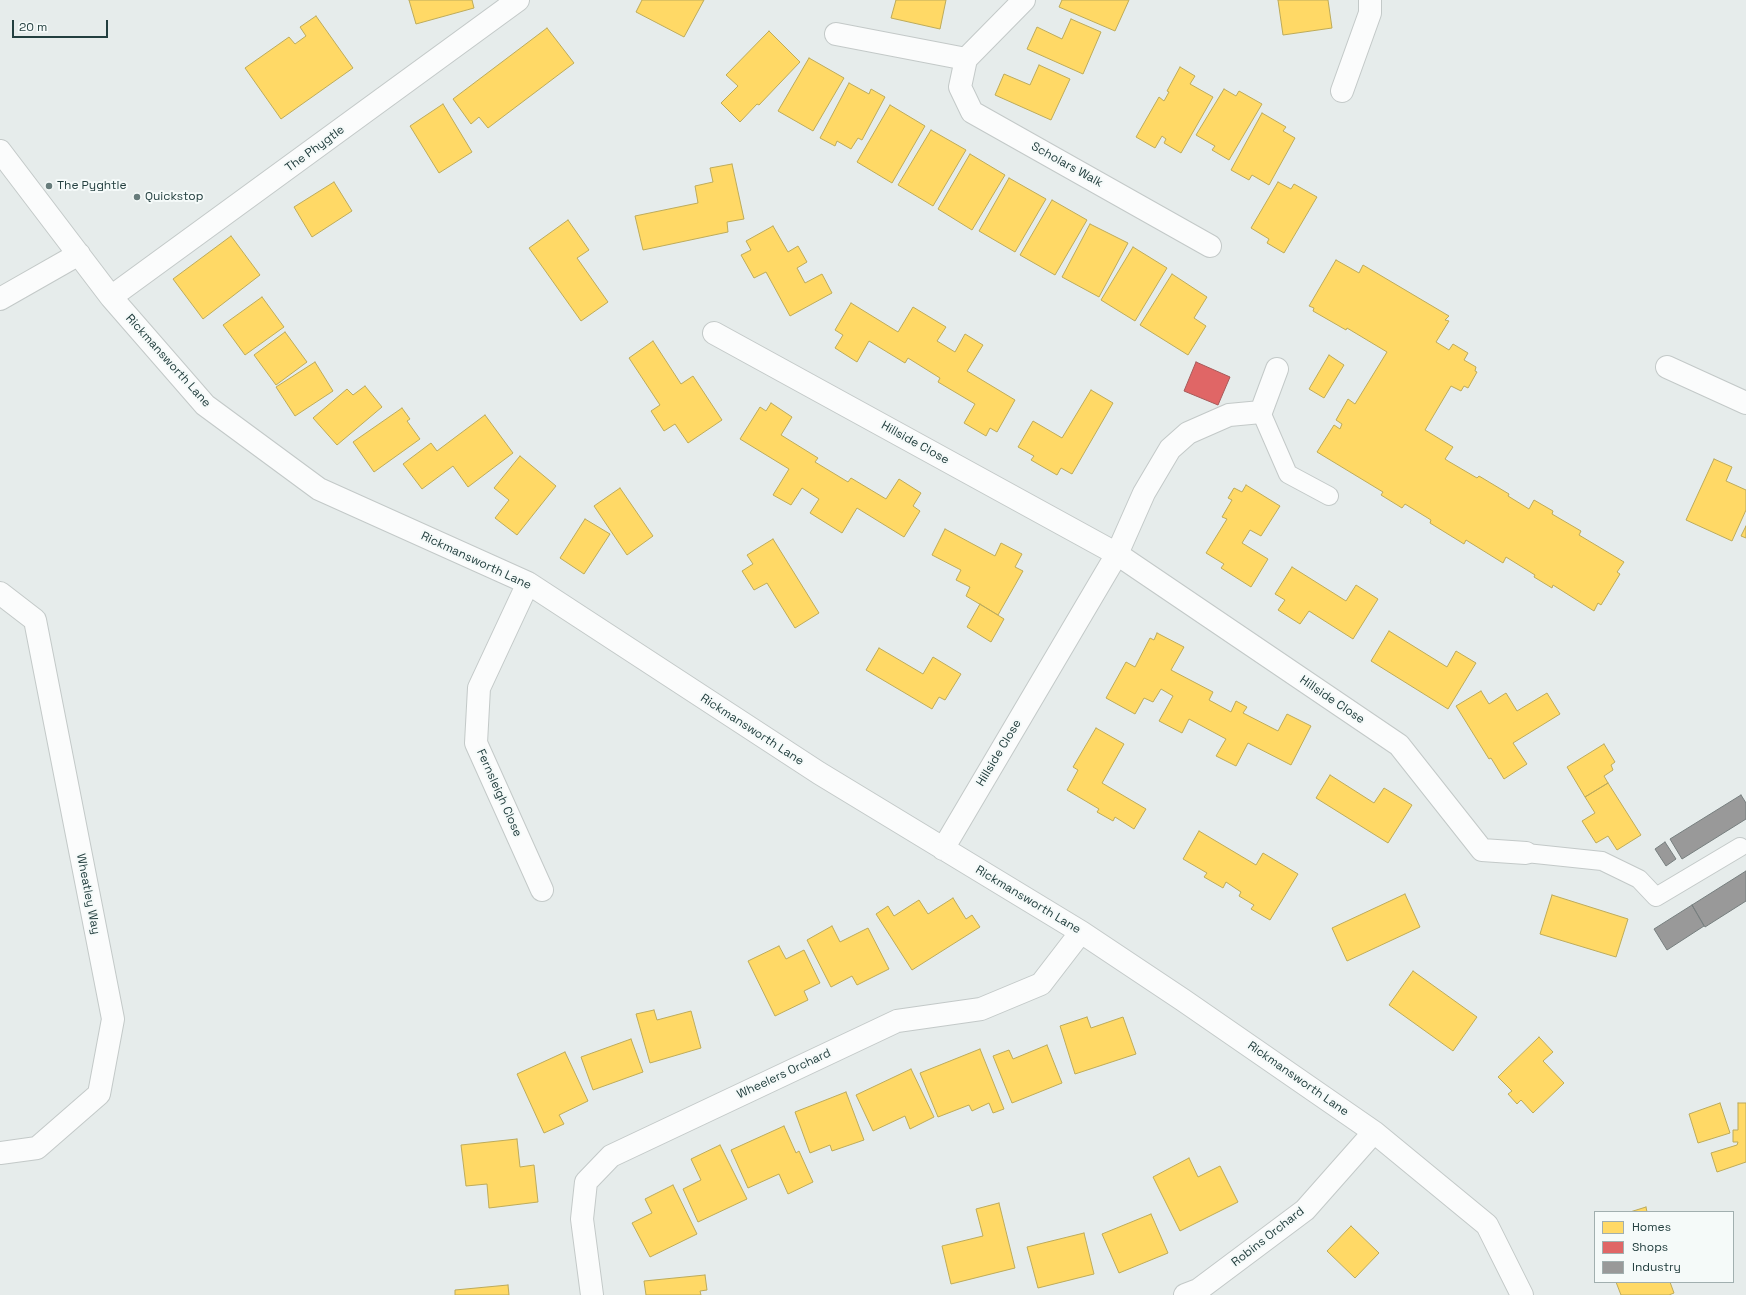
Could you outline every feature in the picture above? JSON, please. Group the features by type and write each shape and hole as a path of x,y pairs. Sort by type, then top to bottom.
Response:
{"street":[{"name":"The Phygtle","path":"111,297 518,0"},
{"path":"836,34 966,59 1024,0"},
{"path":"1342,91 1370,13 1370,0"},
{"name":"Scholars Walk","path":"966,59 960,87 972,112 1210,246"},
{"name":"Rickmansworth Lane","path":"0,151 111,297 205,405 319,489 528,583 814,770 1081,932 1183,1000 1374,1132 1487,1225 1522,1295"},
{"path":"0,299 79,254"},
{"name":"Hillside Close","path":"714,333 1117,554 1399,745 1482,850 1526,853"},
{"path":"1667,367 1746,403"},
{"path":"1261,412 1278,369"},
{"name":"Hillside Close","path":"943,849 1117,554 1144,493 1170,449 1188,433 1229,415 1261,412"},
{"name":"Fernsleigh Close","path":"528,583 479,688 476,743 542,890"},
{"name":"Wheatley Way","path":"0,593 35,620 113,1019 99,1094 38,1148 0,1154"},
{"name":"Wheelers Orchard","path":"592,1295 582,1219 586,1182 611,1156 897,1021 981,1008 1041,984 1081,932"},
{"name":"Robins Orchard","path":"1185,1295 1198,1290 1305,1210 1374,1132"}],"lane":[{"path":"1261,412 1288,474 1329,496"},
{"path":"1526,853 1602,861 1639,879 1656,898 1740,847"}],"building: Homes":[{"path":"409,0 472,0 474,8 416,24"},
{"path":"642,0 704,0 684,37 636,12"},
{"path":"896,0 946,0 940,29 891,18"},
{"path":"1062,0 1129,0 1115,31 1059,7"},
{"path":"1278,0 1328,0 1332,28 1283,35"},
{"path":"316,16 353,68 281,119 245,68 289,37 295,44 306,36 300,27"},
{"path":"1071,19 1101,32 1083,74 1027,49 1037,27 1062,39"},
{"path":"547,28 574,63 488,128 479,117 471,124 453,99"},
{"path":"769,31 800,62 759,105 757,104 740,122 721,103 738,86 726,75"},
{"path":"809,58 844,78 813,131 778,111"},
{"path":"1039,65 1070,79 1051,120 995,95 1004,74 1030,85"},
{"path":"1180,67 1195,76 1190,84 1213,97 1181,153 1164,143 1166,139 1162,136 1155,148 1136,137 1159,97 1164,101 1169,92 1167,91"},
{"path":"849,83 869,94 871,89 885,97 862,140 858,138 851,149 837,141 835,146 820,138"},
{"path":"1224,89 1236,96 1239,91 1262,104 1229,160 1212,150 1215,146 1196,135"},
{"path":"443,104 472,152 439,173 410,126"},
{"path":"890,105 925,126 892,183 857,162"},
{"path":"1262,113 1286,127 1283,131 1295,138 1269,185 1252,175 1249,180 1231,170"},
{"path":"931,130 966,150 933,206 898,185"},
{"path":"970,154 1005,175 972,230 938,209"},
{"path":"732,164 744,219 727,222 728,232 643,250 635,216 698,203 695,186 713,182 710,168"},
{"path":"1009,178 1046,199 1015,252 979,231"},
{"path":"334,182 352,211 312,237 294,207"},
{"path":"1278,182 1291,189 1294,184 1317,197 1284,253 1267,243 1269,239 1251,228"},
{"path":"1052,200 1087,220 1055,275 1020,255"},
{"path":"568,220 589,250 577,258 608,302 581,321 529,248"},
{"path":"1090,224 1128,243 1099,297 1062,277"},
{"path":"773,226 788,252 798,246 807,262 797,268 805,283 822,274 832,293 790,316 766,272 754,278 741,255 751,250 746,241"},
{"path":"231,236 260,275 203,319 173,279"},
{"path":"1133,247 1167,268 1135,321 1101,300"},
{"path":"1336,260 1359,273 1363,265 1449,316 1445,320 1449,321 1436,342 1449,350 1453,344 1468,353 1464,360 1476,367 1475,371 1477,372 1468,388 1464,386 1461,391 1451,386 1425,430 1453,447 1445,459 1448,461 1477,478 1479,476 1509,494 1508,496 1529,509 1534,500 1553,511 1552,514 1581,531 1579,535 1624,562 1617,572 1620,574 1601,605 1598,603 1594,611 1553,585 1552,588 1534,577 1535,575 1506,557 1503,563 1466,540 1464,544 1430,523 1431,520 1405,504 1402,508 1381,495 1383,492 1317,452 1334,425 1340,429 1342,424 1336,420 1348,399 1355,404 1387,352 1347,328 1346,330 1313,311 1314,308 1309,306"},
{"path":"1172,274 1207,297 1194,318 1206,326 1188,355 1140,325"},
{"path":"262,297 284,327 245,355 223,325"},
{"path":"851,303 898,332 913,307 946,327 937,341 955,352 965,334 983,345 967,371 1015,400 997,432 990,428 986,436 964,423 975,404 938,382 940,378 908,358 905,363 869,341 857,362 835,348 843,335 835,330"},
{"path":"285,332 307,362 276,385 254,355"},
{"path":"653,341 681,384 693,376 722,420 688,443 675,424 664,431 651,411 660,405 629,358"},
{"path":"1329,355 1344,365 1324,398 1309,389"},
{"path":"315,362 333,391 295,416 276,387"},
{"path":"365,386 382,407 337,445 313,418 347,389 353,395"},
{"path":"1091,390 1113,403 1072,474 1061,468 1057,475 1031,460 1034,456 1018,447 1033,421 1062,438"},
{"path":"771,403 792,417 781,435 818,458 815,462 848,482 851,478 886,499 899,479 921,493 913,506 920,511 904,537 857,508 842,533 810,513 819,499 802,488 791,505 773,495 789,469 740,439 760,407 766,411"},
{"path":"402,408 410,419 407,421 420,439 374,472 353,442"},
{"path":"485,415 513,453 468,487 453,466 422,489 403,464 431,443 437,451"},
{"path":"520,456 556,486 517,535 495,518 509,500 494,488"},
{"path":"1714,459 1732,467 1726,481 1746,490 1746,510 1732,541 1686,520"},
{"path":"1246,485 1280,506 1261,536 1250,530 1242,543 1268,559 1251,587 1221,568 1224,564 1206,553 1227,519 1222,517 1232,500 1228,498 1234,488 1242,492"},
{"path":"620,488 653,536 627,555 594,506"},
{"path":"585,519 610,534 584,574 560,558"},
{"path":"1746,526 1746,538 1741,536"},
{"path":"945,529 995,556 1001,543 1022,554 1015,567 1023,571 998,615 966,596 970,587 956,580 961,570 932,555"},
{"path":"773,539 819,613 795,628 767,583 754,590 742,571 753,564 747,555"},
{"path":"1292,567 1346,601 1356,585 1378,599 1353,639 1309,611 1300,624 1278,610 1285,600 1275,594"},
{"path":"980,604 1004,619 991,642 967,627"},
{"path":"1389,631 1447,667 1456,651 1476,663 1448,709 1371,661"},
{"path":"1157,633 1184,647 1171,670 1213,692 1209,700 1231,712 1236,701 1247,707 1243,713 1278,731 1287,714 1311,726 1291,765 1248,743 1236,766 1216,756 1226,739 1189,719 1182,733 1159,721 1173,696 1161,689 1153,702 1144,698 1135,714 1106,698 1126,662 1135,667 1150,638 1154,640"},
{"path":"879,648 923,674 933,657 961,674 945,700 939,697 932,709 866,670"},
{"path":"1481,691 1489,704 1506,693 1517,711 1547,693 1560,714 1513,743 1527,764 1504,779 1491,758 1489,759 1456,706"},
{"path":"1096,728 1124,744 1102,783 1146,809 1134,829 1115,817 1113,821 1097,812 1099,809 1067,790 1078,770 1073,767"},
{"path":"1604,744 1615,762 1611,765 1613,770 1604,776 1608,783 1585,797 1567,767"},
{"path":"1330,775 1374,803 1384,788 1412,805 1388,843 1316,798"},
{"path":"1608,783 1641,835 1617,850 1608,836 1596,843 1582,821 1595,813 1585,797"},
{"path":"1199,831 1256,865 1263,853 1298,874 1270,920 1251,909 1254,905 1239,896 1241,892 1226,882 1223,888 1204,877 1207,873 1183,859"},
{"path":"1405,894 1420,927 1347,961 1332,928"},
{"path":"1552,895 1628,919 1616,957 1540,934"},
{"path":"953,898 966,919 972,915 980,927 912,970 876,914 888,906 894,916 919,900 928,914"},
{"path":"832,926 840,942 868,928 889,969 857,985 852,976 831,987 807,940"},
{"path":"779,946 786,959 804,950 820,983 804,991 808,1000 775,1016 748,961"},
{"path":"1413,971 1477,1017 1453,1051 1389,1005"},
{"path":"654,1010 657,1020 691,1011 701,1048 650,1063 636,1014"},
{"path":"1087,1017 1091,1028 1123,1017 1136,1054 1075,1074 1060,1026"},
{"path":"1539,1037 1553,1052 1543,1061 1564,1083 1533,1113 1521,1100 1517,1104 1508,1094 1512,1091 1498,1077"},
{"path":"631,1039 643,1072 593,1090 581,1057"},
{"path":"1047,1045 1062,1083 1012,1103 993,1056 1009,1050 1013,1059"},
{"path":"980,1049 1004,1109 993,1113 989,1103 972,1111 969,1105 938,1117 920,1073"},
{"path":"565,1052 588,1101 559,1115 564,1124 544,1133 517,1074"},
{"path":"911,1069 934,1117 910,1129 905,1116 873,1131 856,1095"},
{"path":"846,1092 864,1140 832,1151 830,1145 810,1153 795,1112"},
{"path":"1720,1103 1730,1133 1698,1143 1689,1114"},
{"path":"1738,1103 1746,1103 1746,1162 1717,1172 1711,1153 1737,1145 1738,1142 1733,1142 1733,1130 1738,1130"},
{"path":"784,1126 796,1153 799,1151 813,1182 788,1194 779,1174 748,1188 731,1150"},
{"path":"517,1139 520,1167 534,1165 538,1202 489,1208 487,1184 466,1186 461,1145"},
{"path":"720,1145 747,1199 698,1222 683,1189 701,1180 691,1159"},
{"path":"1189,1158 1198,1177 1220,1166 1238,1202 1180,1231 1153,1177"},
{"path":"673,1185 697,1234 650,1257 632,1223 652,1213 645,1199"},
{"path":"999,1203 1015,1268 951,1284 942,1246 983,1236 976,1209"},
{"path":"1646,1207 1647,1211 1633,1211"},
{"path":"1151,1214 1168,1253 1119,1273 1102,1234"},
{"path":"1351,1226 1379,1253 1355,1278 1327,1251"},
{"path":"1084,1233 1094,1274 1038,1288 1027,1247"},
{"path":"705,1275 707,1290 700,1291 701,1295 646,1295 644,1281"},
{"path":"1616,1283 1670,1283 1674,1293 1669,1295 1621,1295"},
{"path":"508,1285 509,1295 455,1295 455,1290"}],"building: Shops":[{"path":"1196,362 1230,377 1218,405 1184,391"}],"building: Industry":[{"path":"1741,795 1746,803 1746,819 1682,859 1670,839"},
{"path":"1665,842 1676,859 1666,866 1655,849"},
{"path":"1746,871 1746,901 1705,927 1692,905"},
{"path":"1692,905 1704,926 1667,950 1654,929"}],"place":[{"name":"The Pyghtle","path":"49,186"},
{"name":"Quickstop","path":"137,197"}]}
